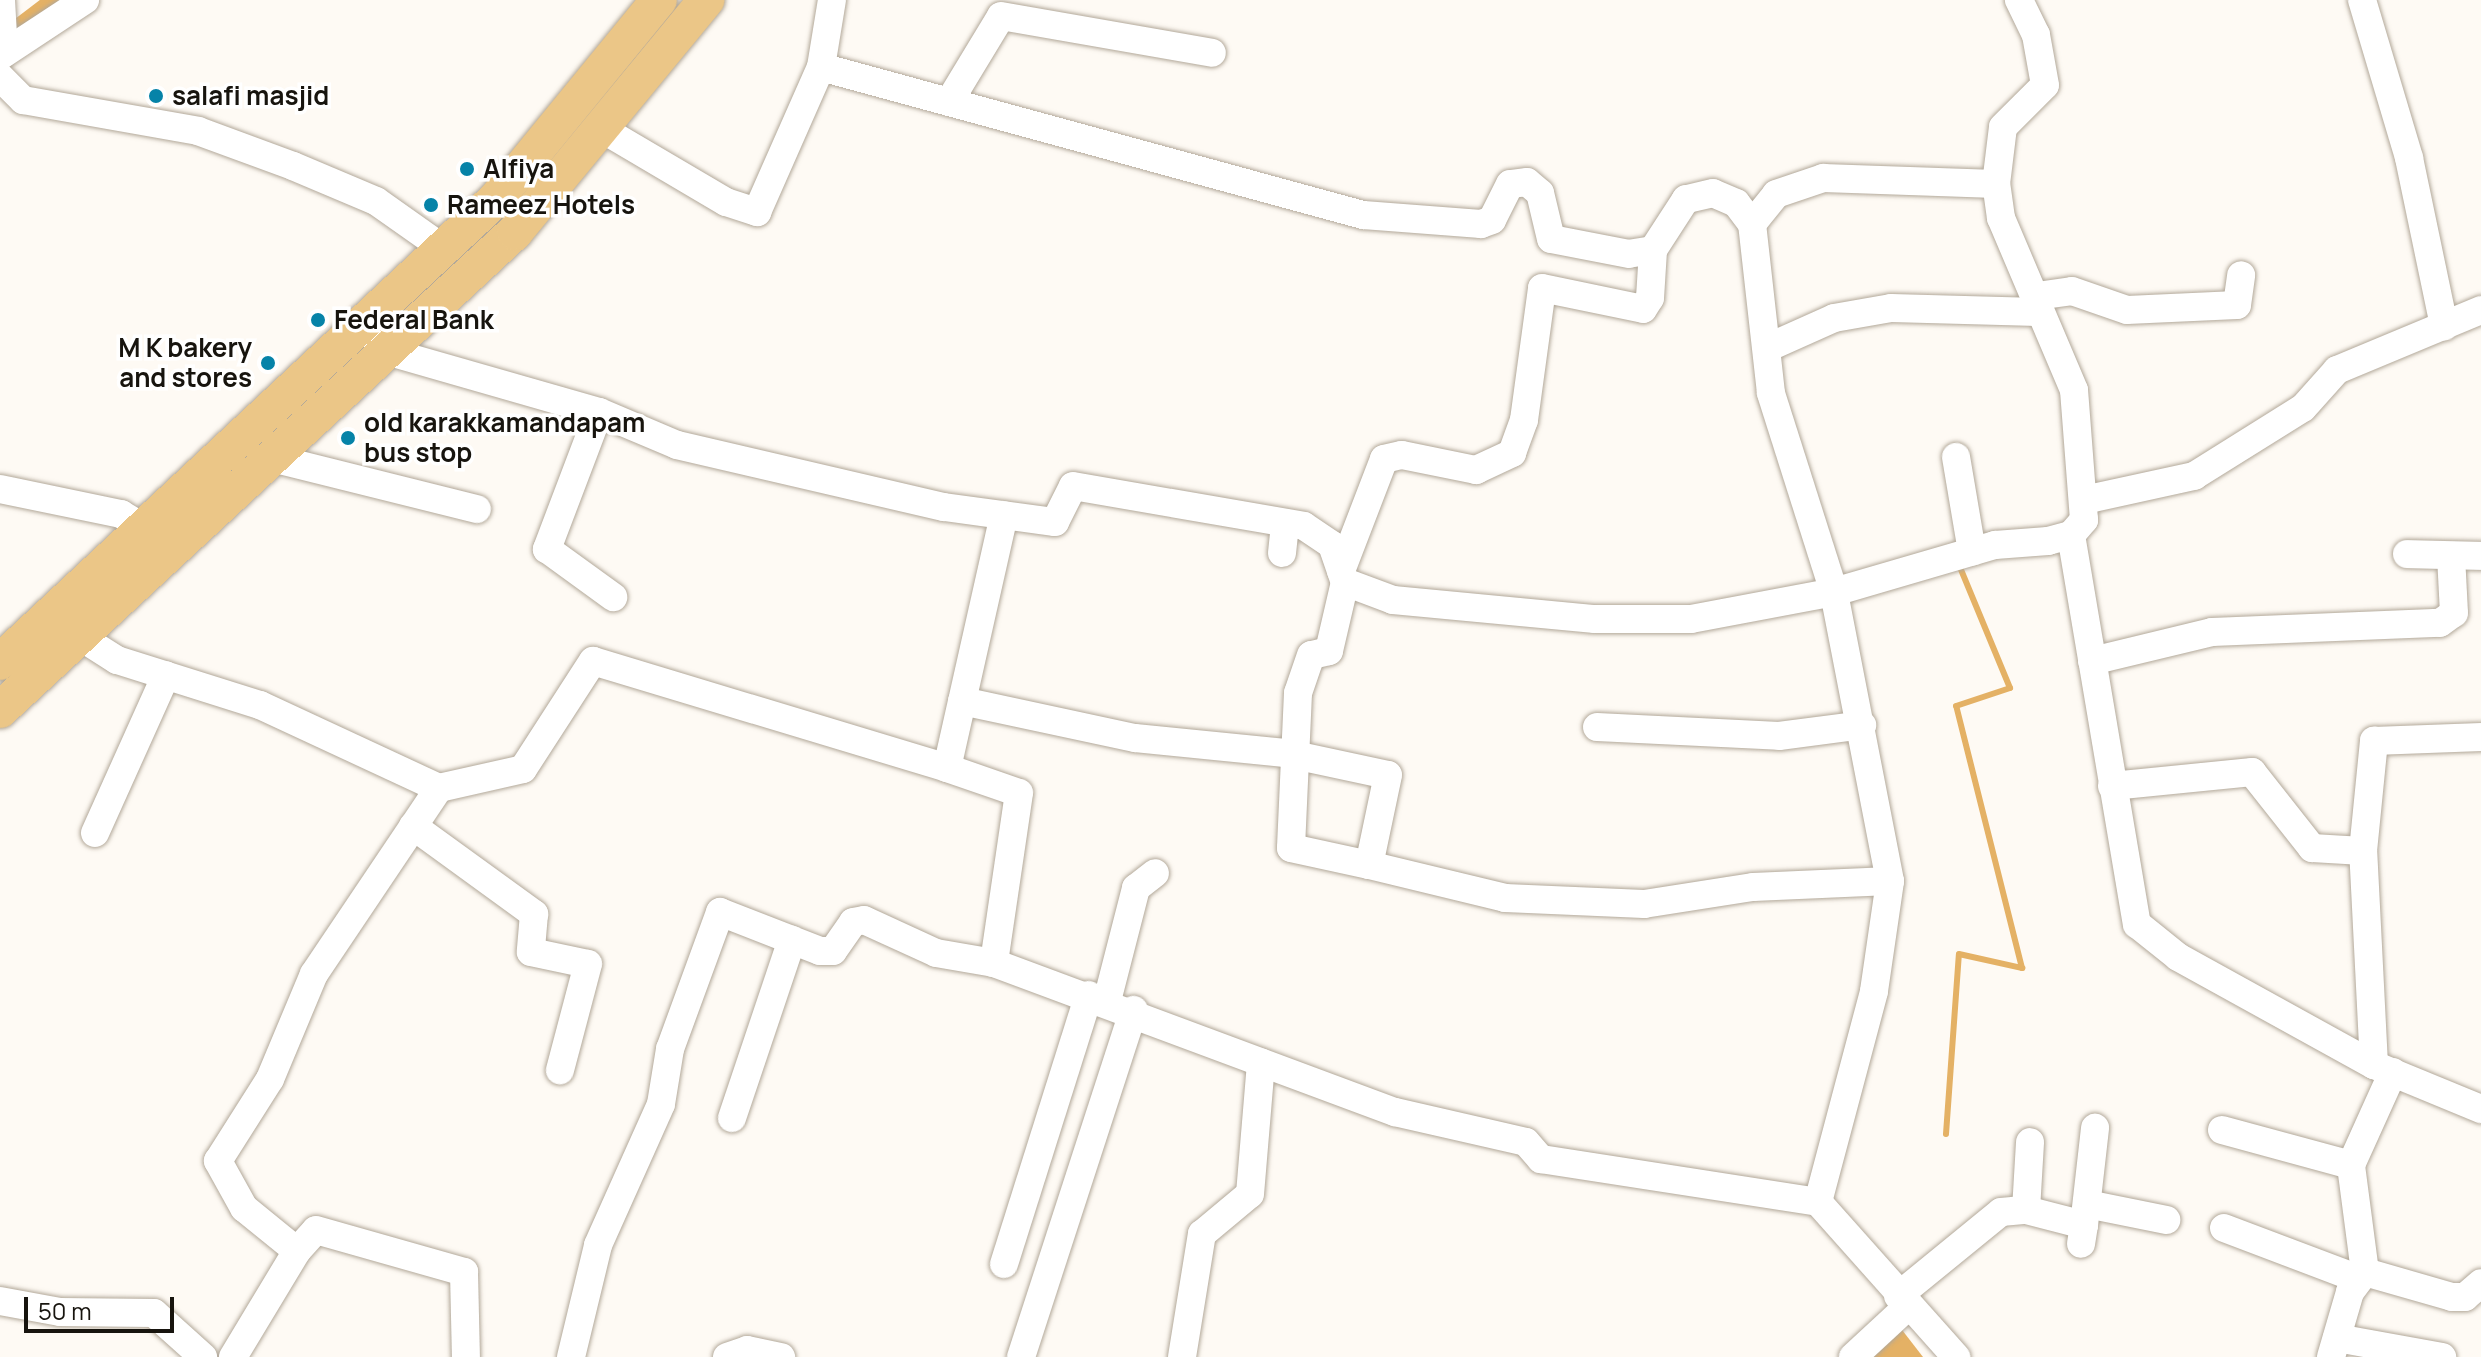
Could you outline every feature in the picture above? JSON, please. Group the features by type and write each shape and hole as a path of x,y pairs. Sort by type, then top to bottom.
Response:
{"main road":[{"path":"0,710 276,459 444,249 496,199 659,0"},
{"path":"0,662 144,528 375,338 515,232 706,0"}],"street":[{"path":"2,59 85,0"},
{"path":"602,129 726,202 757,212 821,67 832,0"},
{"path":"375,338 599,412 677,445 1004,515 1055,522 1073,486 1285,523 1321,534 1343,576 1393,600 1595,619 1691,619 1834,592 1972,552 2071,535 2084,520 2074,390 2001,218 1996,184 2003,127 2045,85 2036,35 2019,0"},
{"path":"2362,0 2409,158 2444,326"},
{"path":"1,9 2,59 23,100 198,131 376,201 444,249"},
{"path":"949,102 1001,16 1212,53"},
{"path":"821,67 1380,219 1481,224 1492,220 1510,184 1527,182 1540,193 1551,239 1629,254 1653,250"},
{"path":"1752,224 1776,194 1823,178 1996,184"},
{"path":"1818,1202 1874,991 1890,881 1834,592 1781,431 1752,224 1736,203 1700,193 1686,199 1653,250 1650,298 1643,309 1542,288 1524,420 1512,453 1476,470 1384,459 1343,576 1329,651 1311,655 1298,693 1291,848 1539,903 1644,904 1753,887 1890,881"},
{"path":"1767,348 1834,318 1891,308 2038,304 2072,291 2127,310 2237,305 2241,275"},
{"path":"2084,500 2194,476 2303,408 2337,370 2481,310"},
{"path":"599,412 547,549 613,597"},
{"path":"1956,457 1972,552"},
{"path":"276,459 477,509"},
{"path":"0,489 121,514 144,528"},
{"path":"947,768 1004,515"},
{"path":"1282,553 1285,523"},
{"path":"2071,535 2137,924 2178,957 2384,1069 2481,1109"},
{"path":"2407,554 2481,556"},
{"path":"2092,661 2212,632 2440,623 2454,613 2451,556"},
{"path":"79,636 117,660 260,705 439,788 523,769 593,661 947,768 1019,793 994,963"},
{"path":"95,833 166,675"},
{"path":"962,701 1135,738 1293,754 1388,775 1369,865"},
{"path":"1597,727 1779,736 1862,725"},
{"path":"2442,1357 2334,1347 2360,1275 2351,1165 2384,1069 2363,851 2374,741 2481,737"},
{"path":"2112,786 2252,772 2312,848 2363,851"},
{"path":"297,1251 244,1208 218,1161 270,1079 314,974 439,788"},
{"path":"413,826 534,914 531,952 588,964 560,1070"},
{"path":"1004,1264 1136,888 1155,873"},
{"path":"571,1357 598,1245 661,1104 670,1049 720,912 792,940 833,951 853,922 864,920 936,953 994,963 1134,1010 1395,1112 1526,1142 1541,1159 1818,1202 1902,1301 1956,1357"},
{"path":"732,1118 792,940"},
{"path":"1021,1357 1134,1010"},
{"path":"1182,1357 1202,1234 1250,1194 1261,1062"},
{"path":"2084,1224 2095,1128"},
{"path":"2222,1130 2351,1165"},
{"path":"2026,1210 2030,1142"},
{"path":"1853,1357 1902,1301 1981,1222 2026,1210 2084,1224 2166,1220"},
{"path":"2224,1228 2360,1275 2452,1297 2465,1297 2481,1283"},
{"path":"233,1357 297,1251 316,1230 464,1272 466,1357"},
{"path":"0,1301 60,1312 154,1313 203,1357"},
{"path":"727,1357 747,1350 781,1357"}],"shaded area":[{"path":"1899,1326 1923,1357 1868,1357"}],"waterway":[{"path":"16,32 58,0"},
{"path":"1946,1134 1959,954 2022,968 1956,706 2010,688 1959,565"}],"place":[{"name":"salafi masjid","path":"156,96"},
{"name":"Alfiya","path":"467,169"},
{"name":"Rameez Hotels","path":"431,205"},
{"name":"Federal Bank","path":"318,320"},
{"name":"M K bakery and stores","path":"268,363"},
{"name":"old karakkamandapam bus stop","path":"348,438"}]}
